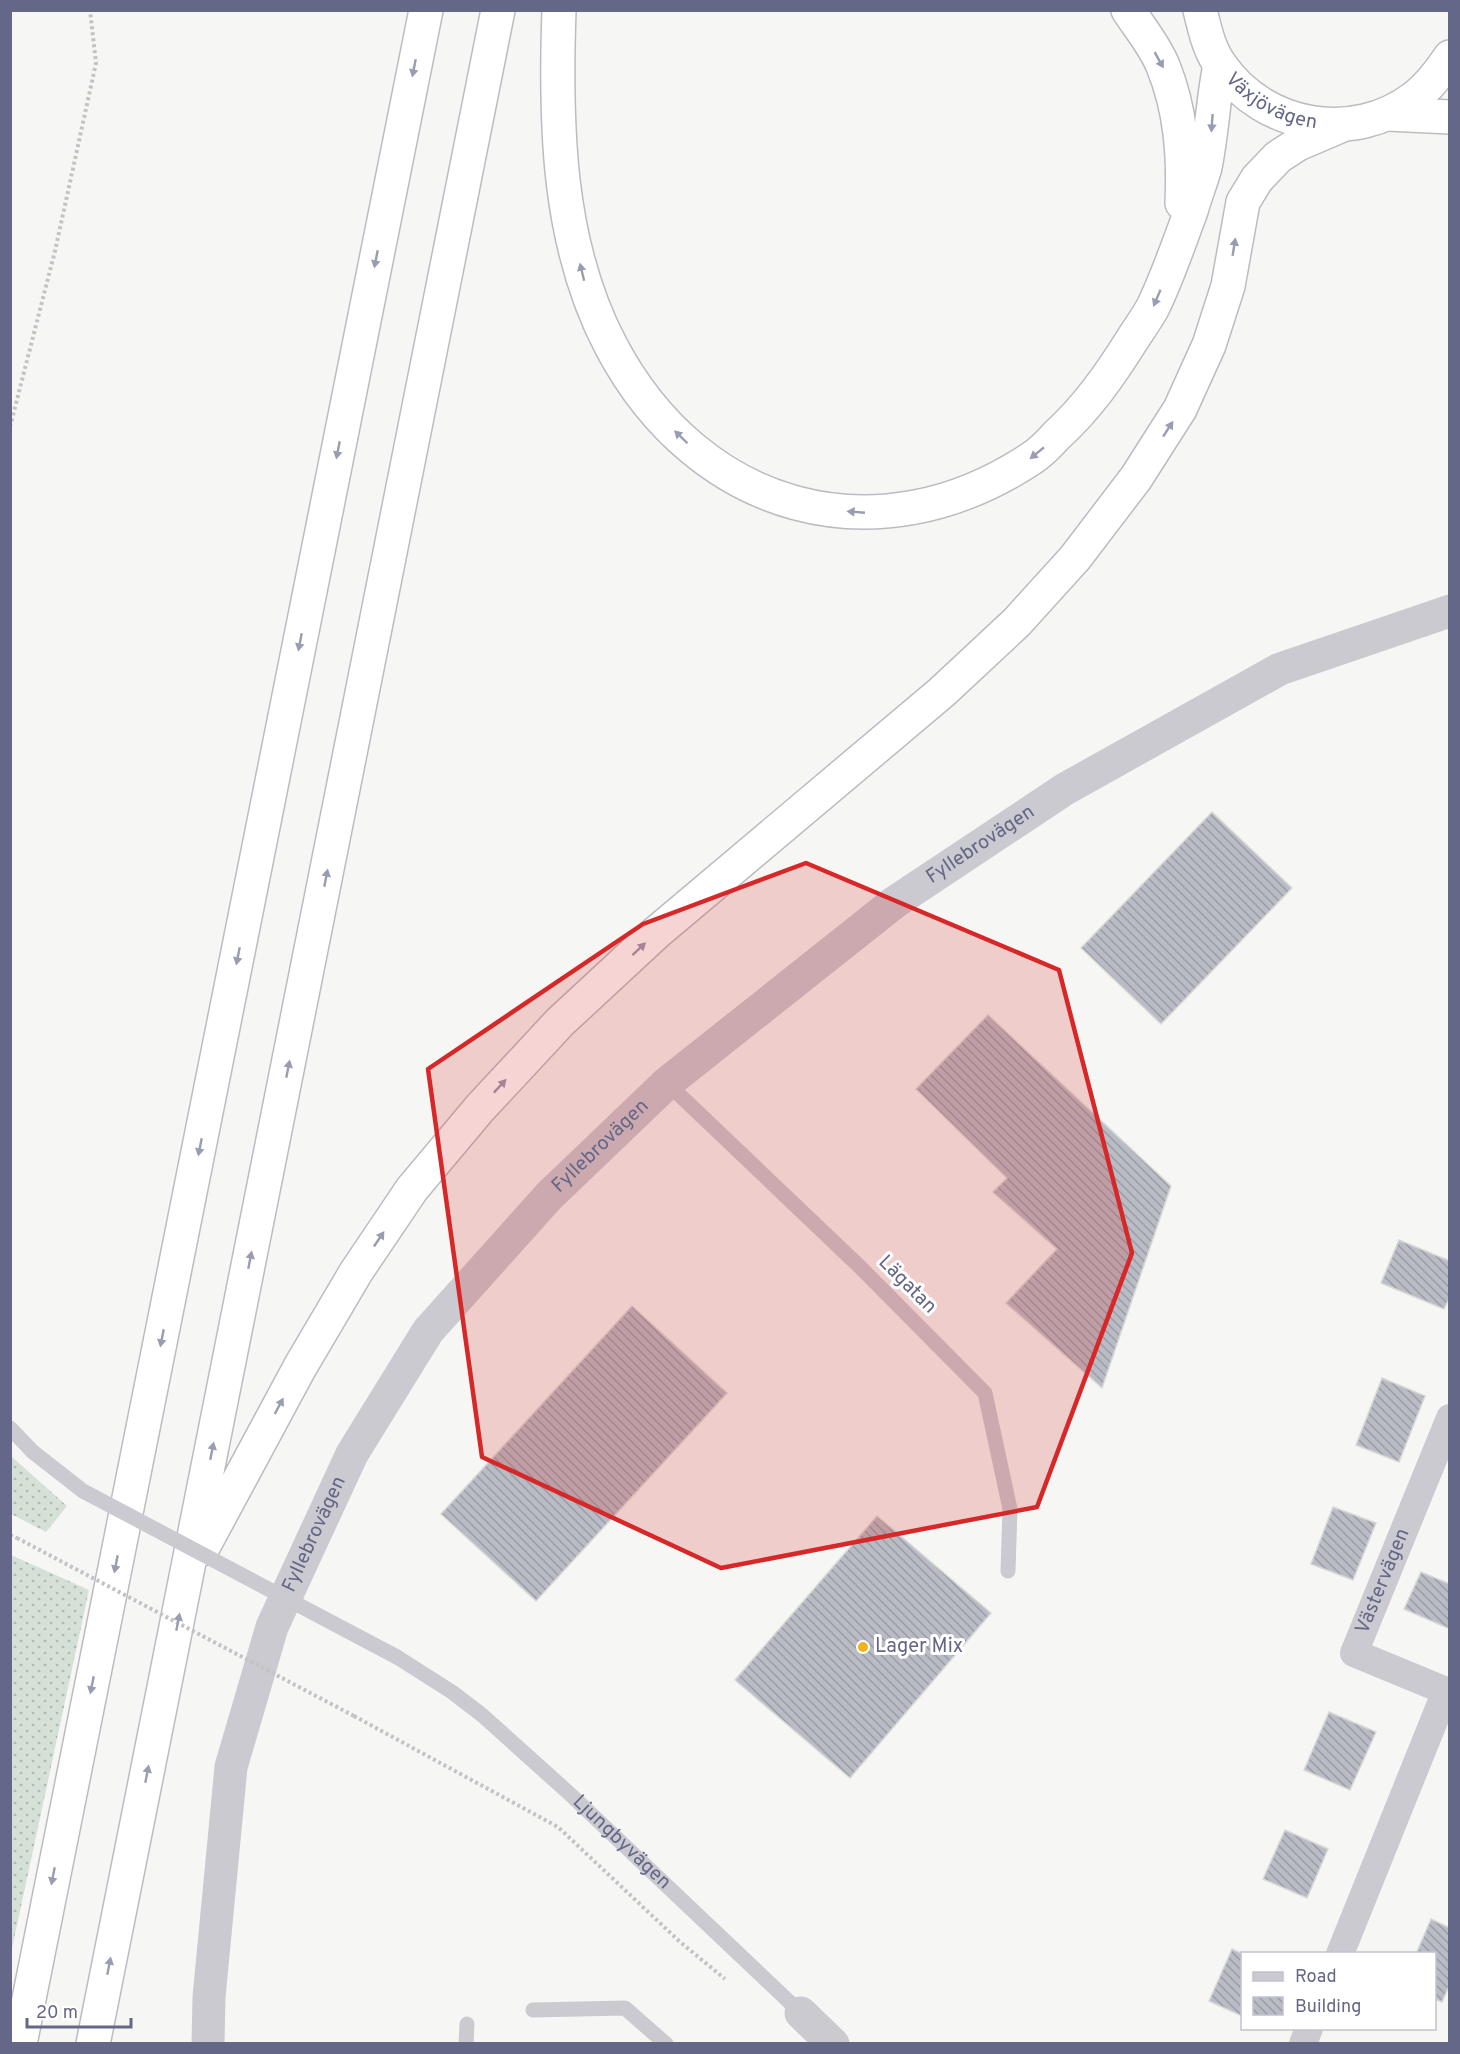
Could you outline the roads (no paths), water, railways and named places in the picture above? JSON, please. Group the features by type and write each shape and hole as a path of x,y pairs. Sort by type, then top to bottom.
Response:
{"highway":[{"path":"20,2043 426,10"},
{"path":"93,2043 498,10"},
{"path":"559,10 556,78 560,153 570,223 586,287 610,346 648,406 700,456 755,489 814,508 873,514 936,503 987,485 1035,456 1080,414 1112,372 1152,309 1179,244 1204,172 1220,65"},
{"path":"1128,10 1163,64 1178,113 1184,164 1179,244"},
{"name":"Växjövägen","path":"1200,10 1206,37 1220,65 1243,92 1272,111 1305,123 1340,126 1365,122 1388,114 1414,98 1437,77 1449,57"},
{"name":"Växjövägen","path":"1388,114 1449,117"},
{"path":"186,1579 300,1367 356,1272 412,1189 480,1108 560,1023 656,933 942,692 1017,622 1075,558 1136,478 1180,409 1209,345 1228,286 1243,202 1257,179 1278,157 1298,144 1340,126"}],"street":[{"name":"Fyllebrovägen","path":"208,2043 209,1997 231,1767 272,1627 352,1454 428,1331 549,1196 668,1083 895,902 1065,789 1280,669 1449,611"},
{"name":"Västervägen","path":"1340,1952 1448,1692 1354,1653 1449,1418"},
{"name":"Ljungbyvägen","path":"801,2013 833,2043"}],"lane":[{"name":"Lägatan","path":"668,1083 860,1267 985,1393 1010,1509 1008,1571"},
{"name":"Ljungbyvägen","path":"10,1428 33,1452 83,1491 397,1657 452,1692 482,1715 571,1795 801,2013"},
{"path":"533,2010 625,2008 666,2043"},
{"path":"466,2024 466,2043"}],"place":[{"name":"Lager Mix","path":"863,1647"}]}
